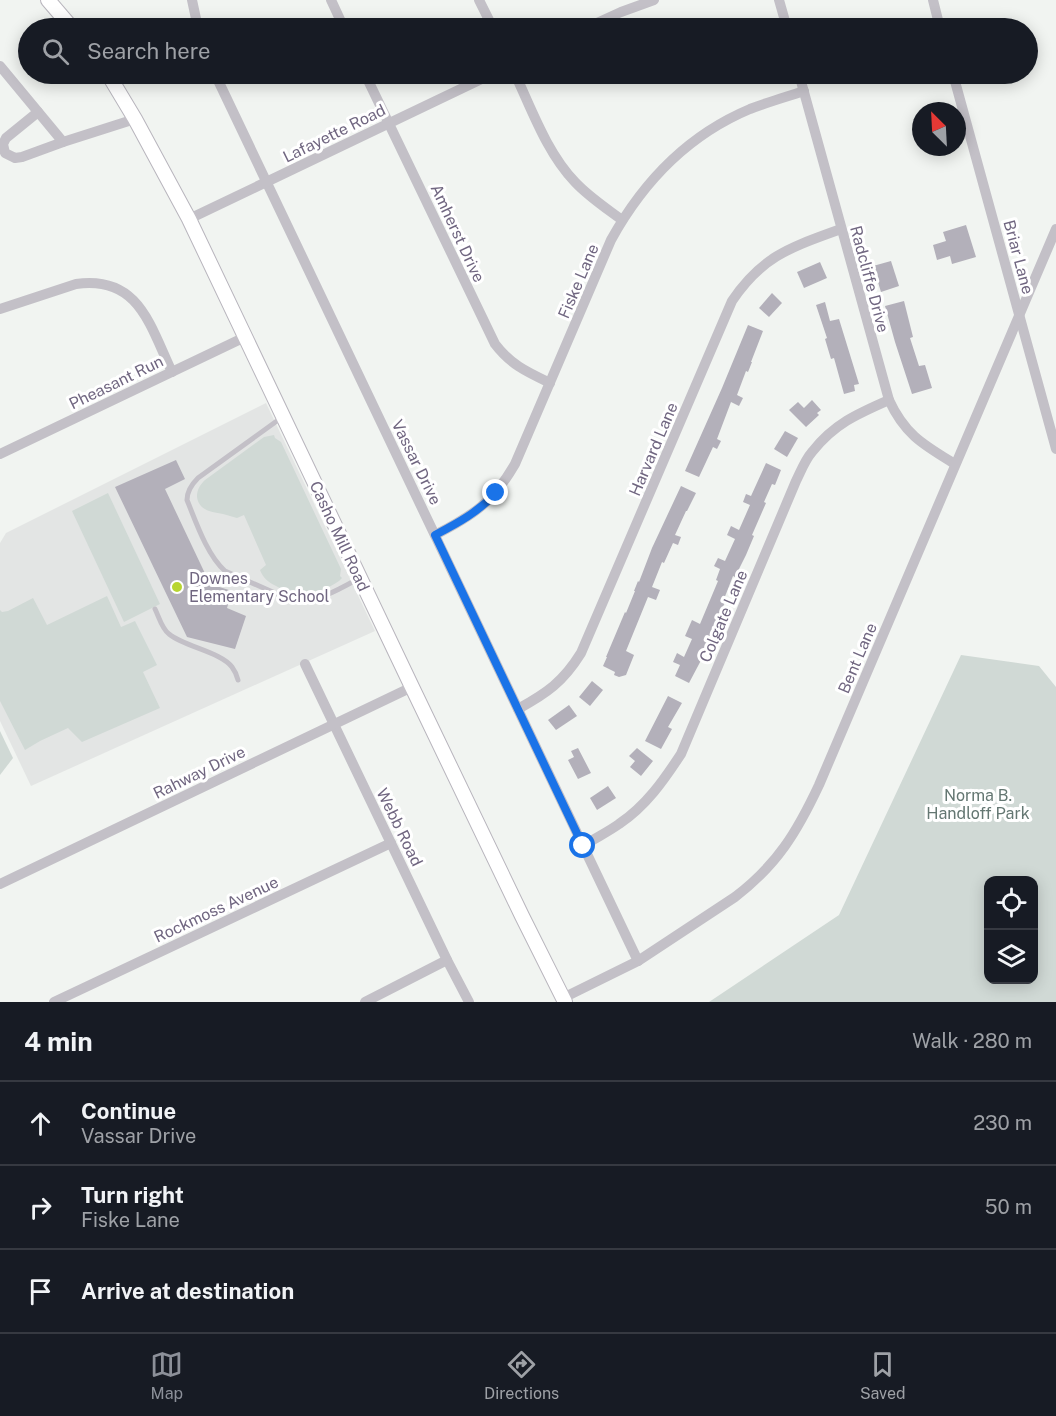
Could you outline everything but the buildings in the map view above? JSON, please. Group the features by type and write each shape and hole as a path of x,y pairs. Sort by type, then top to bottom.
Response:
{"street":[{"path":"48,0 63,18"},
{"path":"192,0 196,18"},
{"path":"331,0 339,18"},
{"path":"479,0 488,18"},
{"path":"606,18 638,2 654,0"},
{"path":"779,0 784,18"},
{"path":"933,0 938,18"},
{"path":"0,66 63,142"},
{"name":"Casho Mill Road","path":"114,84 189,219 564,1000"},
{"name":"Vassar Drive","path":"220,84 638,961"},
{"name":"Amherst Drive","path":"370,84 495,344 509,361 550,383"},
{"name":"Lafayette Road","path":"189,219 471,84"},
{"path":"519,84 550,149 567,173 587,194 622,220"},
{"name":"Radcliffe Drive","path":"802,84 889,400 895,414 911,435 955,465"},
{"name":"Briar Lane","path":"956,84 1056,449"},
{"name":"Fiske Lane","path":"435,535 475,513 496,493 515,464 611,240 622,220 649,183 691,144 722,123 750,109 804,91"},
{"path":"38,112 6,138 3,144 5,153 15,158 135,119"},
{"name":"Harvard Lane","path":"518,709 552,688 571,668 581,653 732,301 740,289 755,272 774,257 790,248 841,229"},
{"name":"Bent Lane","path":"564,1000 638,961 748,887 768,867 797,829 819,785 1056,229"},
{"path":"0,309 76,284 101,283 112,286 132,298 146,316 172,372"},
{"name":"Pheasant Run","path":"0,454 245,337"},
{"name":"Colgate Lane","path":"583,846 621,823 646,801 662,783 681,754 796,480 810,453 832,430 855,415 889,400"},
{"name":"Webb Road","path":"305,664 469,1002"},
{"name":"Rahway Drive","path":"0,884 412,687"},
{"name":"Rockmoss Avenue","path":"54,1002 391,843"},
{"path":"365,1002 447,960"}],"lane":[{"path":"283,417 198,478 191,486 186,500 208,546 219,566 225,571 293,600 318,598 360,579"},
{"path":"155,609 169,634 226,661 232,667 238,680"}],"shaded area":[{"name":"Downes Elementary School","path":"266,403 375,631 31,786 0,721 0,543 6,533"}],"green space":[{"path":"274,435 281,442 341,569 342,578 324,589 308,593 292,592 268,581 260,570 266,565 244,515 237,518 210,511 198,502 198,489 205,480 264,437"},
{"path":"108,493 160,604 124,622 72,511"},
{"path":"107,596 121,627 135,621 157,665 143,672 160,708 82,742 68,728 25,750 0,701 0,610 8,611 33,598 47,625"},
{"name":"Norma B. Handloff Park","path":"961,655 1039,666 1056,687 1056,1002 709,1002 839,915"},
{"path":"0,731 13,758 0,775"}],"place":[{"name":"Downes Elementary School","path":"177,587"}],"route":[{"path":"496,493 475,513 435,535 583,846"}]}
